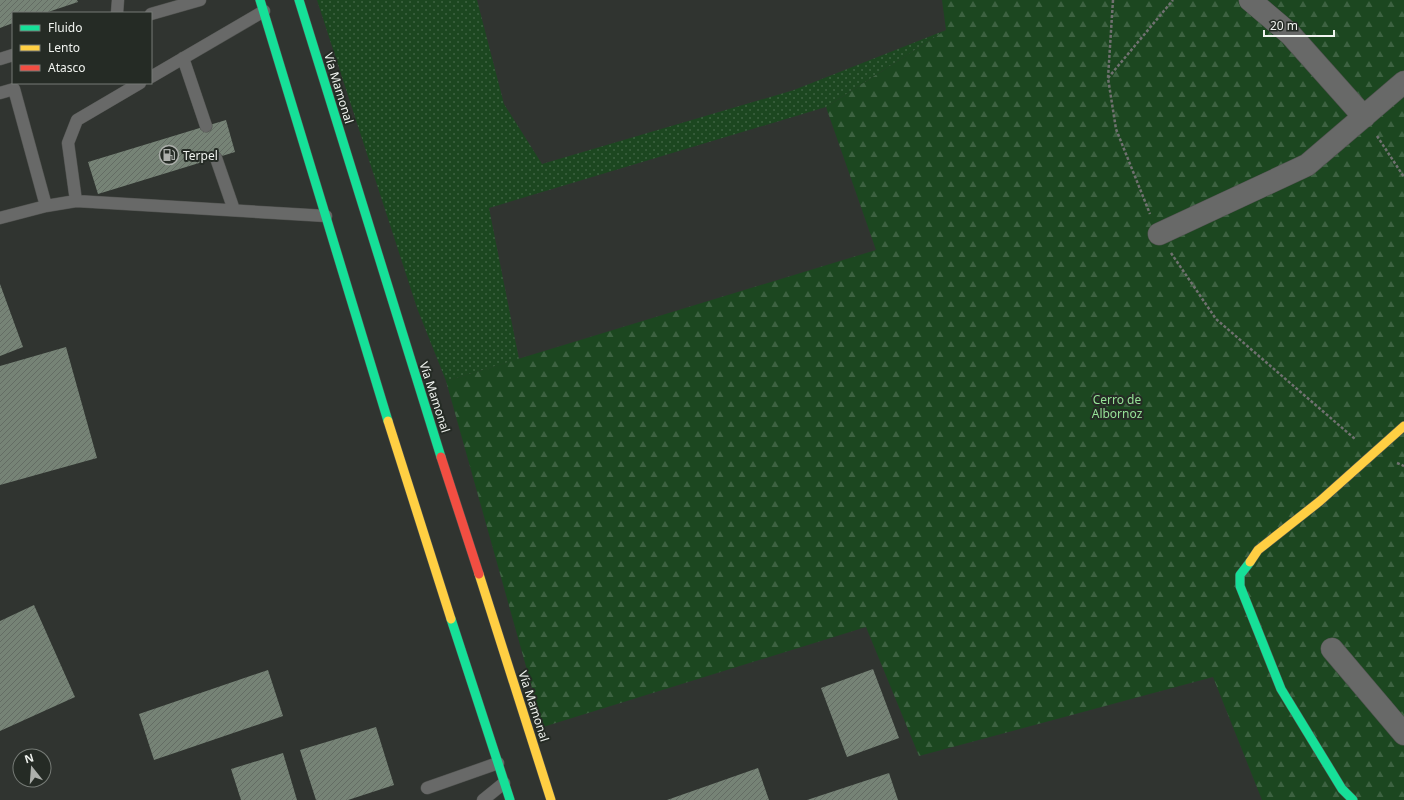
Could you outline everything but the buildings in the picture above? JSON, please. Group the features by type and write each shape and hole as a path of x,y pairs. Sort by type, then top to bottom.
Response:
{"main road":[{"name":"Vía Mamonal","path":"299,0 415,375 551,800"},
{"path":"262,5 381,401 510,800"},
{"path":"1353,800 1342,789 1280,689 1240,586 1240,575 1258,550 1320,501 1404,426"}],"street":[{"path":"1250,0 1290,34 1364,118"},
{"path":"1158,234 1307,165 1364,118 1404,82"},
{"path":"1332,649 1404,734"}],"lane":[{"path":"117,12 118,0"},
{"path":"152,14 200,0"},
{"path":"152,76 183,58 262,5"},
{"path":"0,59 12,55"},
{"path":"183,58 206,126"},
{"path":"76,201 68,143 77,120 138,84"},
{"path":"0,93 14,89 46,206"},
{"path":"216,158 234,210"},
{"path":"0,218 46,206 76,201 326,216"},
{"path":"426,788 498,763"},
{"path":"483,800 504,783"}],"path":[{"path":"1113,0 1108,78 1116,129 1158,234 1216,319 1372,453 1404,466"},
{"path":"1108,78 1173,0"},
{"path":"1364,118 1404,178"}],"green space":[{"path":"317,0 477,0 504,104 542,164 794,90 946,30 826,107 489,208 519,359 446,381 417,308"},
{"name":"Cerro de Albornoz","path":"942,0 1404,0 1404,800 1262,800 1213,677 919,756 866,627 543,727 446,381 876,250 826,107 946,30"}],"traffic: fast":[{"path":"260,0 388,421"},
{"path":"299,0 441,457"},
{"path":"1250,562 1240,575 1240,586 1281,689 1342,789 1353,800"},
{"path":"451,619 510,800"}],"traffic: slow":[{"path":"388,421 451,619"},
{"path":"1250,562 1258,550 1320,501 1404,426"},
{"path":"479,574 551,800"}],"traffic: jam":[{"path":"441,457 479,574"}],"place":[{"name":"Terpel","path":"169,155"}]}
